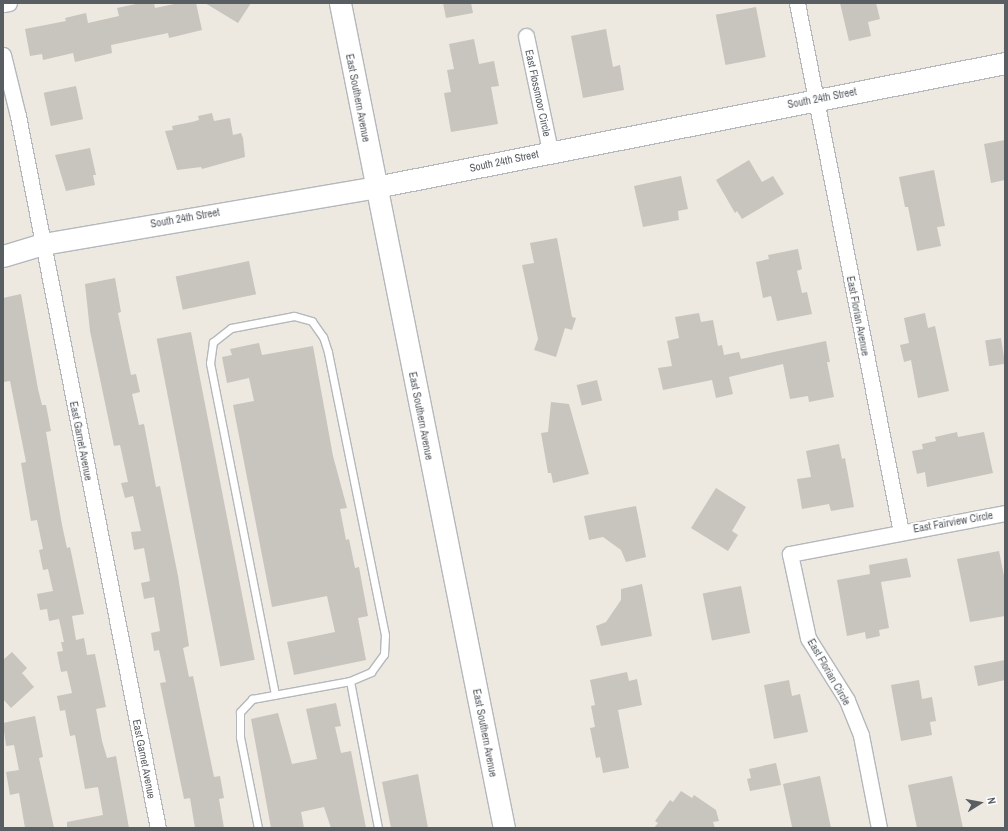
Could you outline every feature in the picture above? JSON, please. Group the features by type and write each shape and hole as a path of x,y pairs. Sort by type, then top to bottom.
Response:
{"street":[{"path":"3,4 9,3"},
{"name":"East Southern Avenue","path":"340,3 504,828"},
{"path":"797,3 816,99"},
{"name":"East Flossmoor Circle","path":"526,36 550,151"},
{"name":"East Garnet Avenue","path":"3,55 18,116 158,828"},
{"name":"South 24th Street","path":"3,256 42,244 376,187 550,151 1005,63"},
{"name":"East Florian Avenue","path":"816,99 901,532"},
{"name":"East Fairview Circle","path":"901,532 1005,513"},
{"name":"East Florian Circle","path":"879,828 861,735 846,700 808,638 790,554 901,532"}],"lane":[{"path":"258,828 240,737 240,712 252,699 275,695 350,681 371,672 384,654 385,635 328,352 323,337 312,322 294,316 231,328 213,342 210,363 275,695"},
{"path":"350,681 378,828"}],"building":[{"path":"141,3 154,3 155,8 179,3 196,3 202,30 169,38 168,33 111,45 112,53 75,62 73,53 43,60 42,54 30,56 25,29 66,21 65,18 86,13 88,23 119,16 117,8"},
{"path":"205,3 251,3 238,23"},
{"path":"443,3 471,3 473,13 446,18"},
{"path":"840,3 876,3 880,19 868,22 871,36 849,41"},
{"path":"756,7 766,57 725,65 716,15"},
{"path":"606,29 613,67 620,65 624,90 583,98 571,36"},
{"path":"474,39 479,64 494,61 499,86 491,87 498,124 451,132 444,93 451,92 447,70 454,69 449,44"},
{"path":"76,86 83,119 51,126 44,93"},
{"path":"212,113 214,121 230,118 233,135 241,133 243,138 245,157 202,169 201,167 177,170 165,131 173,130 172,126 199,120 198,116"},
{"path":"1005,140 1005,180 991,183 984,144"},
{"path":"90,148 96,175 93,175 95,185 66,191 55,155"},
{"path":"749,160 762,182 773,176 784,194 742,219 737,211 735,213 716,180"},
{"path":"934,170 945,226 937,227 941,246 917,251 908,207 905,207 899,177"},
{"path":"681,176 688,209 678,211 679,220 643,227 634,186"},
{"path":"557,238 572,317 576,318 572,330 565,328 556,357 534,350 538,339 522,265 534,263 530,243"},
{"path":"798,249 802,269 797,271 802,293 807,292 812,314 777,321 771,296 763,298 756,262 769,259 768,255"},
{"path":"249,261 256,294 183,310 176,277"},
{"path":"115,278 121,312 118,313 131,375 136,374 140,392 132,394 139,425 144,424 156,487 160,486 178,576 189,646 183,648 189,677 193,676 214,777 220,776 224,798 219,799 224,828 195,828 190,798 184,799 160,683 166,682 159,650 154,651 151,633 160,631 154,597 144,599 141,583 150,581 144,548 134,550 131,532 141,531 133,496 125,498 121,483 128,482 120,445 114,446 90,331 85,284"},
{"path":"21,294 38,389 42,405 46,405 51,431 46,432 62,525 67,548 70,547 84,614 72,616 76,640 84,638 87,655 95,654 106,707 96,709 102,741 107,758 116,756 129,828 67,828 67,822 103,815 98,787 85,789 75,735 70,736 65,710 60,711 57,696 72,693 67,671 61,672 57,652 63,651 61,642 64,642 59,619 49,621 47,609 40,610 37,594 53,591 48,569 43,570 39,550 43,549 37,520 31,521 21,463 26,462 10,381 3,382 3,298"},
{"path":"699,313 701,322 713,320 718,346 722,345 724,355 739,352 741,359 826,341 830,362 827,362 834,397 809,402 808,396 790,399 783,364 729,377 733,394 716,398 712,380 663,390 658,368 672,366 667,341 679,338 675,317"},
{"path":"925,313 928,328 935,326 949,391 918,398 911,360 904,362 900,345 909,343 904,318"},
{"path":"191,332 255,660 220,667 157,339"},
{"path":"1001,338 1005,364 989,366 985,341"},
{"path":"259,343 262,355 313,346 333,456 347,508 340,509 346,540 349,539 355,568 359,567 368,616 358,618 366,660 294,675 287,642 335,632 327,596 272,607 233,405 254,401 249,378 227,383 222,357 232,355 230,349"},
{"path":"597,380 602,400 582,405 577,385"},
{"path":"551,402 569,404 589,474 553,483 551,473 548,473 541,433 548,432"},
{"path":"957,432 958,437 984,432 993,473 927,487 925,472 917,474 912,451 923,449 922,444 936,441 935,437"},
{"path":"839,444 842,459 845,458 854,507 831,511 829,504 802,509 797,479 811,477 806,451"},
{"path":"716,488 746,507 732,531 738,535 728,551 691,528"},
{"path":"636,506 646,557 626,562 621,550 603,537 589,540 584,516"},
{"path":"999,551 1005,581 1005,616 970,622 957,559"},
{"path":"907,558 911,577 881,582 889,628 879,630 880,636 866,639 865,632 847,636 837,580 870,574 869,565"},
{"path":"642,584 652,636 601,646 596,626 606,622 621,600 621,589"},
{"path":"741,586 750,633 712,641 703,593"},
{"path":"12,652 27,668 22,673 34,687 11,708 3,699 3,660"},
{"path":"1005,660 1005,680 978,686 974,666"},
{"path":"627,672 629,681 637,679 642,705 618,710 629,768 603,773 600,757 596,758 590,728 595,727 591,706 595,705 590,680"},
{"path":"789,680 792,696 800,694 808,732 774,739 764,685"},
{"path":"919,680 922,699 932,697 936,721 930,722 932,735 901,741 891,685"},
{"path":"336,703 341,726 335,727 341,753 351,751 366,828 331,828 324,807 301,812 304,828 271,828 251,719 278,713 292,764 317,759 306,709"},
{"path":"35,716 43,757 39,758 54,828 25,828 19,793 10,795 6,772 19,770 14,745 6,746 3,723"},
{"path":"776,763 781,785 750,791 747,779 751,778 749,769"},
{"path":"418,774 428,828 391,828 382,782"},
{"path":"820,776 831,828 792,827 783,784"},
{"path":"952,776 963,828 917,828 908,785"},
{"path":"681,791 692,798 694,795 716,810 719,821 713,822 715,828 654,828 658,823 655,821 670,800 673,802"}]}
